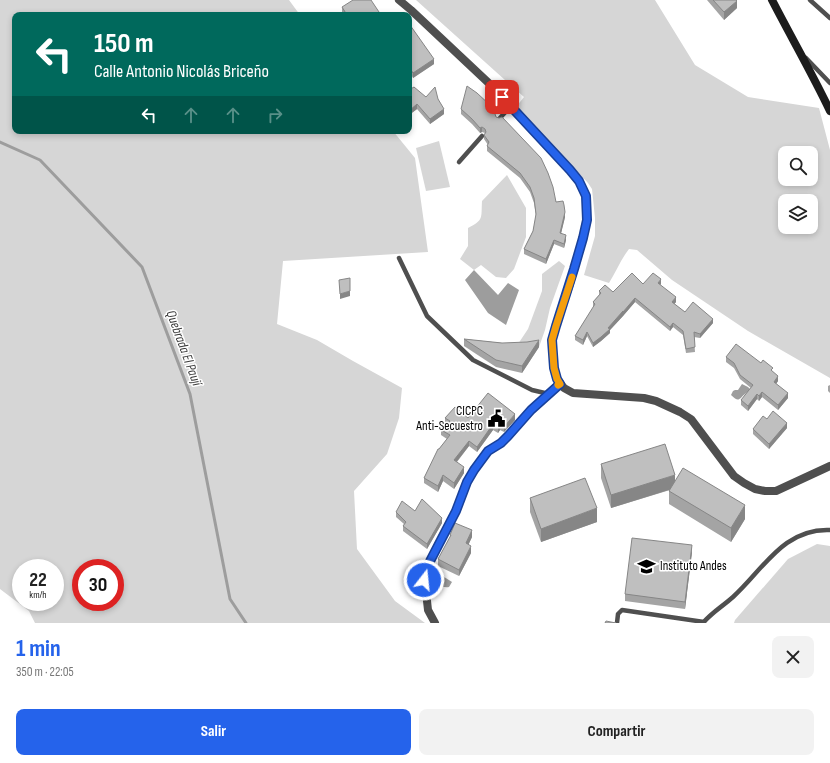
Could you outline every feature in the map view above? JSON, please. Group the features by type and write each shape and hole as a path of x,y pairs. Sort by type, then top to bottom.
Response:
{"main road":[{"path":"772,0 830,110"}],"street":[{"path":"399,0 494,88 570,170 579,181 586,196 587,220 583,238 552,340 554,368 560,384 568,391 573,393 644,398 656,401 680,412 691,419 734,476 755,489 776,491 830,466"},
{"path":"435,623 428,610 424,580 427,567 456,511 467,482 488,451 501,443 531,410 560,384"}],"lane":[{"path":"810,0 830,18"},
{"path":"799,51 830,83"},
{"path":"499,119 511,106"},
{"path":"459,162 482,136"},
{"path":"399,258 427,316 473,360 532,390 549,394"},
{"path":"617,623 618,614 622,610 703,622 732,597 765,562 786,543 796,537 809,533 820,530 830,530"}],"shaded area":[{"path":"0,0 289,0 298,12 12,12 12,134 395,134 415,158 428,252 283,261 277,324 317,340 402,388 399,418 387,454 354,491 357,549 395,601 425,623 35,623 29,611 64,611 64,559 12,559 12,598 0,589"},
{"path":"416,0 655,0 695,65 748,97 819,108 830,150 830,378 748,331 672,280 637,250 629,249 609,283 584,275 595,236 592,189 516,107 524,97"},
{"path":"439,141 450,187 426,191 416,148"},
{"path":"507,175 526,208 526,237 514,269 506,278 496,277 481,265 474,270 460,259 468,246 468,228 477,223 481,218 482,201"},
{"path":"559,261 565,266 550,308 539,347 518,344 528,329 542,291 542,274"},
{"path":"474,270 498,295 508,283 519,290 506,325 488,313 465,280"},
{"path":"742,384 751,390 737,400 731,395 733,391 738,390"},
{"path":"817,544 830,546 830,623 734,623 788,559"},
{"path":"438,573 452,582 449,587 441,586 435,580"}],"building":[{"path":"353,0 371,0 379,12 345,12 342,7"},
{"path":"713,0 736,0 737,1 724,12"},
{"path":"412,28 434,59 413,73 412,72"},
{"path":"467,86 491,106 496,111 496,117 502,117 541,158 553,187 556,202 563,201 565,212 560,233 566,235 564,244 554,240 546,259 524,249 533,231 536,214 534,198 530,187 520,173 487,146 489,142 484,135 486,132 485,129 482,127 480,128 461,109"},
{"path":"414,87 426,97 435,87 438,99 444,109 430,119 417,104 412,108 412,88"},
{"path":"632,273 643,284 653,273 661,279 658,283 676,297 672,302 685,312 693,302 713,319 700,334 694,332 695,347 686,349 683,331 673,323 670,327 635,298 608,328 610,329 593,343 587,332 583,340 575,336 595,304 593,302 601,293 599,291 605,285 613,292"},
{"path":"350,278 350,291 340,294 339,280"},
{"path":"464,339 502,343 539,340 522,366 496,360"},
{"path":"736,344 761,363 763,360 773,368 771,370 778,376 774,382 788,393 778,405 762,392 759,396 757,394 748,406 741,400 753,385 740,375 734,363 726,357"},
{"path":"488,393 515,414 504,427 500,424 498,427 493,424 477,447 469,441 454,460 464,467 454,483 443,475 438,486 424,478 438,449 450,435 441,430 450,421 445,418 455,407 468,418"},
{"path":"773,411 787,423 769,444 753,429 763,416 767,419"},
{"path":"665,444 675,475 611,495 601,464"},
{"path":"683,468 745,505 731,528 669,491"},
{"path":"585,478 597,508 541,529 530,498"},
{"path":"422,499 442,518 427,544 403,526 406,522 396,512 402,501 415,511"},
{"path":"455,523 472,530 466,543 471,546 459,570 438,559 451,535"},
{"path":"632,538 692,545 685,602 625,594"},
{"path":"606,621 616,623 605,623"}],"waterway":[{"name":"Quebrada El Paují","path":"0,142 40,160 142,267 190,394 230,599 246,623"}],"slow traffic":[{"path":"558,385 560,384 554,368 552,340 572,277"}],"place":[{"name":"CICPC Anti-Secuestro","path":"496,418"},
{"name":"Instituto Andes","path":"647,566"}],"route":[{"path":"424,580 427,567 456,511 467,482 480,460 488,451 501,443 531,410 560,384 554,368 552,340 570,284 587,220 586,196 579,181 502,97"}]}
